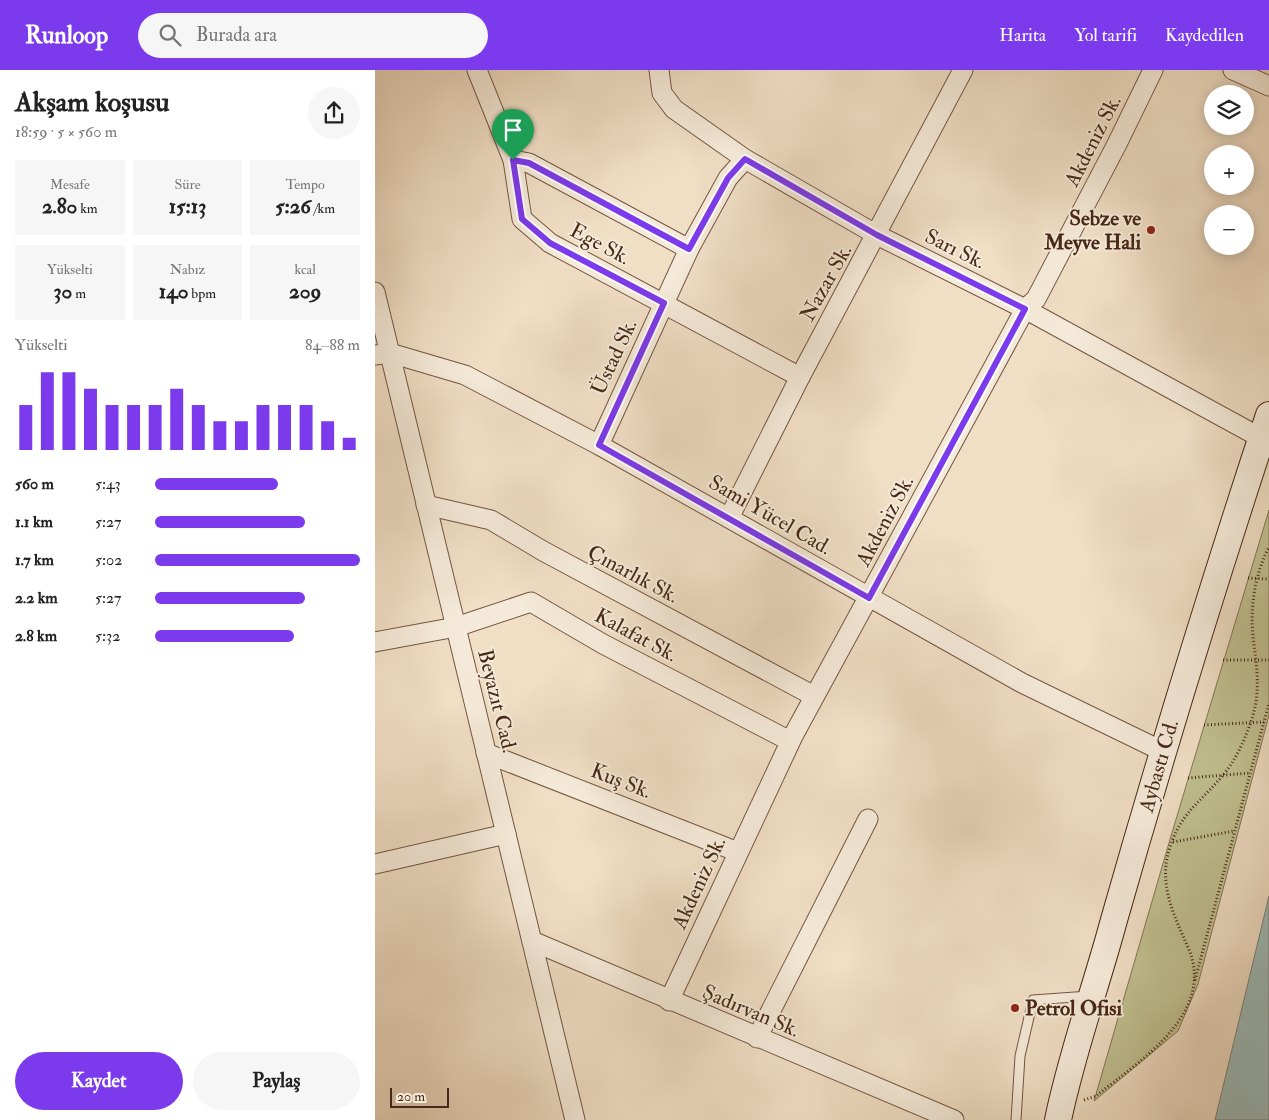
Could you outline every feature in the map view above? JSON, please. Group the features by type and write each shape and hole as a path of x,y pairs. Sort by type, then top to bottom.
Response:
{"main road":[{"name":"Aybastı Cd.","path":"1059,1114 1068,1073 1113,925 1162,751 1265,426"}],"street":[{"name":"Ege Sk.","path":"477,70 513,160 522,219 550,243 800,377"},
{"name":"Sarı Sk.","path":"659,70 662,93 673,109 745,159 877,235 1265,426"},
{"name":"Nazar Sk.","path":"729,518 800,377 963,70"},
{"name":"Akdeniz Sk.","path":"669,1001 790,741 1025,309 1036,298 1117,144 1153,70"},
{"path":"1233,70 1262,79"},
{"name":"Üstad Sk.","path":"599,445 689,249 728,178 745,159"},
{"path":"513,160 529,163 689,249"},
{"name":"Beyazıt Cad.","path":"375,292 382,354 426,505 575,1120"},
{"name":"Sami Yücel Cad.","path":"382,354 465,375 599,445 1022,683 1162,751"},
{"name":"Çınarlık Sk.","path":"426,505 491,520 543,552 814,696"},
{"name":"Kalafat Sk.","path":"375,642 456,628 531,602 603,644 790,741"},
{"name":"Kuş Sk.","path":"486,753 739,852"},
{"path":"757,1038 868,819"},
{"path":"375,864 506,834"},
{"name":"Şadırvan Sk.","path":"532,941 669,1001 954,1120"}],"lane":[{"path":"1016,1120 1020,1056 1033,1000 1091,996"}],"path":[{"path":"1194,984 1189,947 1174,919 1166,884 1167,860 1172,842 1183,818 1222,775 1234,758 1250,723 1258,687 1252,615 1258,579 1269,548"},
{"path":"1249,578 1269,579"},
{"path":"1223,660 1269,660"},
{"path":"1059,1114 1096,1096 1167,1038 1179,1024 1194,984 1269,703"},
{"path":"1204,724 1264,722"},
{"path":"1188,778 1250,773"},
{"path":"1172,842 1234,831"}],"shaded area":[{"path":"1269,510 1269,715 1198,984 1178,1031 1094,1101 1171,836"}],"water":[{"path":"1269,896 1269,1120 1215,1120"}],"place":[{"name":"Sebze ve Meyve Hali","path":"1151,230"},
{"name":"Petrol Ofisi","path":"1015,1008"}],"route":[{"path":"745,159 877,235 1025,309 869,598 599,445 664,303 550,243 522,219 513,160 529,163 689,249 728,178 745,159"}]}
